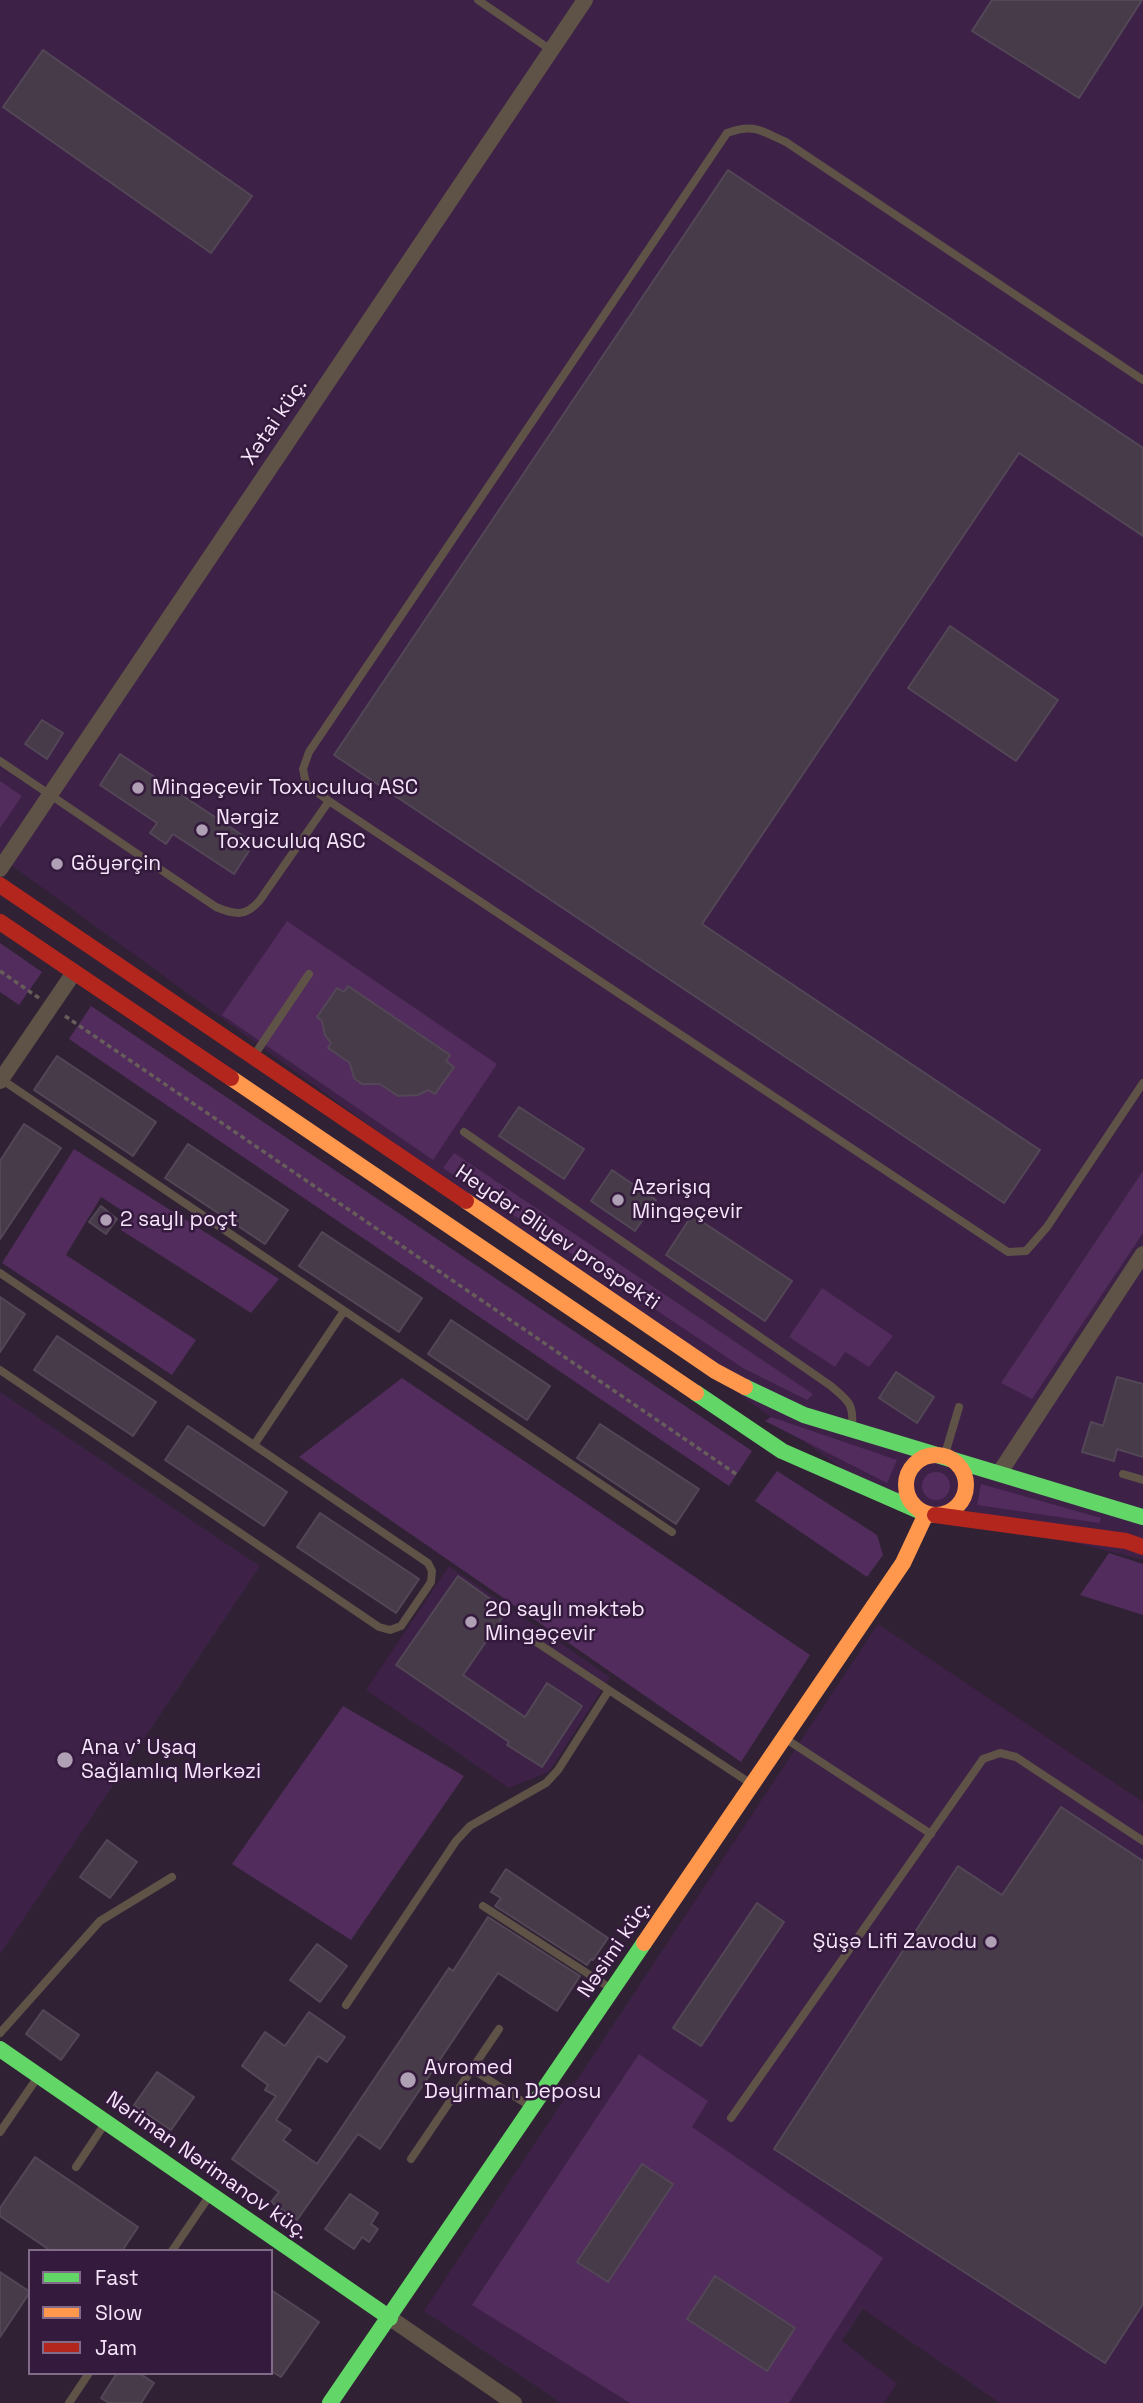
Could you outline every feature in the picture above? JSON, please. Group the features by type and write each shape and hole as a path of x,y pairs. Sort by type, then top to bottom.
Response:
{"main road":[{"name":"Heydər Əliyev prospekti","path":"0,885 715,1371 784,1406 851,1431 1000,1472 1143,1517"},
{"path":"0,922 73,974 782,1451 931,1515 1126,1541 1143,1547"},
{"path":"944,1457 960,1467 966,1485 965,1495 953,1510 931,1515 911,1502 906,1482 909,1472 924,1458 944,1457"},
{"name":"Nəsimi küç.","path":"330,2403 903,1563 931,1515"},
{"name":"Nəriman Nərimanov küç.","path":"0,2049 390,2318"}],"street":[{"name":"Xətai küç.","path":"0,869 585,0"},
{"path":"0,1080 73,974"},
{"path":"1000,1472 1143,1254"},
{"path":"390,2318 514,2403"}],"lane":[{"path":"478,0 551,50"},
{"path":"1143,380 786,142 758,129 744,127 727,133 309,752 303,769 306,784 328,801 1008,1252 1026,1251 1047,1227 1143,1083"},
{"path":"0,761 216,906 228,912 243,914 253,909 260,900 328,801"},
{"path":"253,1057 309,975"},
{"path":"0,1080 672,1532"},
{"path":"464,1132 831,1386 848,1401 853,1411 851,1431"},
{"path":"0,1273 428,1563 432,1571 431,1582 401,1626 390,1630 379,1627 0,1370"},
{"path":"254,1445 344,1311"},
{"path":"944,1457 959,1407"},
{"path":"1123,1474 1143,1480"},
{"path":"530,1638 752,1785"},
{"path":"346,2005 456,1840 470,1826 546,1783 558,1770 609,1690"},
{"path":"784,1738 931,1834"},
{"path":"732,2118 983,1759 1000,1753 1016,1757 1143,1841"},
{"path":"0,2033 100,1921 172,1877"},
{"path":"483,1906 613,1990"},
{"path":"411,2160 499,2029"},
{"path":"472,2069 533,2108"},
{"path":"0,2132 39,2076"},
{"path":"76,2167 106,2122"},
{"path":"173,2249 211,2194"},
{"path":"69,2403 88,2375"}],"path":[{"path":"0,971 42,1000"},
{"path":"63,1014 736,1474"}],"shaded area":[{"path":"0,0 1143,0 1143,1560 874,1492 0,857"},
{"path":"0,781 22,796 0,828"},
{"path":"287,921 497,1064 433,1160 222,1015"},
{"path":"0,943 42,972 19,1005 0,992"},
{"path":"91,1006 752,1451 729,1486 69,1039"},
{"path":"74,1149 279,1279 251,1313 121,1230 129,1215 101,1197 66,1255 196,1340 172,1375 2,1263"},
{"path":"454,1153 813,1394 807,1400 743,1368 443,1168"},
{"path":"1143,1171 1143,1233 1032,1399 1001,1383"},
{"path":"822,1288 893,1336 869,1367 845,1352 835,1367 789,1337"},
{"path":"402,1378 810,1655 741,1762 299,1457"},
{"name":"Ana v' Uşaq Sağlamlıq Mərkəzi","path":"0,1392 260,1566 0,1954"},
{"path":"771,1417 897,1460 887,1483 765,1421"},
{"path":"777,1471 877,1535 883,1555 867,1577 755,1501"},
{"path":"936,1472 946,1476 950,1486 946,1496 936,1500 926,1496 922,1486 926,1476"},
{"path":"981,1484 1101,1518 1099,1523 977,1505"},
{"path":"1109,1553 1143,1564 1143,1615 1080,1595"},
{"name":"20 saylı məktəb Mingəçevir","path":"449,1566 610,1677 549,1772 509,1788 366,1690"},
{"name":"Şüşə Lifi Zavodu","path":"878,1624 1143,1802 1143,2403 1000,2403 863,2309 842,2341 897,2383 884,2403 561,2403 424,2311"},
{"path":"343,1706 464,1776 351,1940 232,1864"},
{"path":"639,2054 708,2101 692,2127 883,2258 789,2403 630,2403 472,2305"}],"building":[{"path":"992,0 1142,0 1079,98 972,31"},
{"path":"43,50 252,196 211,253 3,107"},
{"path":"728,170 1143,448 1143,536 1019,453 702,924 1040,1150 1004,1203 334,755"},
{"path":"950,626 1058,700 1016,761 908,688"},
{"path":"42,720 63,733 47,759 25,744"},
{"path":"120,754 254,843 234,874 173,834 166,844 150,833 157,823 100,785"},
{"path":"348,986 450,1055 446,1061 454,1067 435,1094 428,1090 418,1095 398,1096 380,1084 362,1084 354,1078 350,1063 328,1048 331,1043 325,1035 322,1021 317,1017 337,988 344,992"},
{"path":"57,1056 156,1122 133,1156 34,1090"},
{"path":"519,1107 584,1149 564,1179 499,1136"},
{"path":"24,1124 61,1148 0,1239 0,1161"},
{"path":"188,1144 288,1210 265,1244 165,1178"},
{"path":"612,1170 656,1200 635,1231 591,1201"},
{"path":"101,1206 117,1219 106,1234 89,1222"},
{"path":"692,1215 792,1281 765,1321 666,1255"},
{"path":"322,1232 422,1298 399,1332 299,1266"},
{"path":"0,1297 25,1314 0,1352"},
{"path":"451,1320 550,1386 527,1420 428,1354"},
{"path":"57,1336 156,1402 133,1436 34,1370"},
{"path":"896,1372 934,1397 917,1423 879,1398"},
{"path":"1117,1377 1143,1384 1143,1457 1117,1449 1114,1461 1082,1452 1091,1422 1103,1426"},
{"path":"600,1424 699,1489 676,1524 577,1458"},
{"path":"188,1426 287,1492 264,1526 165,1460"},
{"path":"320,1513 419,1579 396,1613 297,1547"},
{"path":"458,1576 507,1611 463,1675 525,1717 547,1683 582,1706 542,1767 396,1665"},
{"path":"1061,1807 1143,1861 1143,2304 1105,2363 774,2149 958,1866 1002,1895"},
{"path":"107,1840 137,1862 110,1898 80,1877"},
{"path":"506,1869 608,1938 593,1960 587,1965 495,1906 501,1898 491,1892"},
{"path":"757,1903 784,1922 701,2046 673,2028"},
{"path":"488,1917 580,1976 557,2011 498,1973 380,2149 358,2134 297,2220 271,2202 279,2192 232,2159 276,2096 265,2090 268,2085 242,2066 265,2032 285,2046 309,2012 345,2037 327,2062 318,2056 276,2120 291,2130 283,2140 317,2164 449,1968 453,1971"},
{"path":"317,1944 347,1966 320,2002 290,1980"},
{"path":"43,2010 79,2035 61,2060 26,2034"},
{"path":"157,2072 194,2097 171,2130 134,2105"},
{"path":"35,2157 138,2227 123,2249 48,2249 0,2216 0,2208"},
{"path":"642,2164 673,2184 608,2282 577,2262"},
{"path":"350,2194 378,2213 371,2224 378,2229 369,2242 362,2237 354,2249 325,2229"},
{"path":"0,2272 28,2291 28,2295 0,2337"},
{"path":"715,2276 795,2328 767,2371 687,2319"},
{"path":"273,2291 319,2322 281,2377 273,2372"},
{"path":"116,2375 142,2375 154,2383 141,2403 109,2403 101,2398"}],"traffic: fast":[{"path":"745,1387 804,1415 1143,1517"},
{"path":"696,1393 782,1451 926,1514"},
{"path":"330,2403 644,1943"},
{"path":"0,2049 390,2318"}],"traffic: slow":[{"path":"231,1078 696,1393"},
{"path":"466,1201 715,1371 745,1387"},
{"path":"936,1455 953,1460 961,1468 966,1485 961,1502 953,1510 936,1515 919,1510 911,1502 906,1485 911,1468 919,1460 936,1455"},
{"path":"644,1943 903,1563 926,1514"}],"traffic: jam":[{"path":"0,885 466,1201"},
{"path":"0,922 231,1078"},
{"path":"935,1515 1126,1541 1143,1547"}],"place":[{"name":"Mingəçevir Toxuculuq ASC","path":"138,788"},
{"name":"Nərgiz Toxuculuq ASC","path":"202,830"},
{"name":"Göyərçin","path":"57,864"},
{"name":"Azərişıq Mingəçevir","path":"618,1200"},
{"name":"2 saylı poçt","path":"106,1220"},
{"name":"20 saylı məktəb Mingəçevir","path":"471,1622"},
{"name":"Ana v' Uşaq Sağlamlıq Mərkəzi","path":"65,1760"},
{"name":"Şüşə Lifi Zavodu","path":"991,1942"},
{"name":"Avromed Dəyirman Deposu","path":"408,2080"}]}
